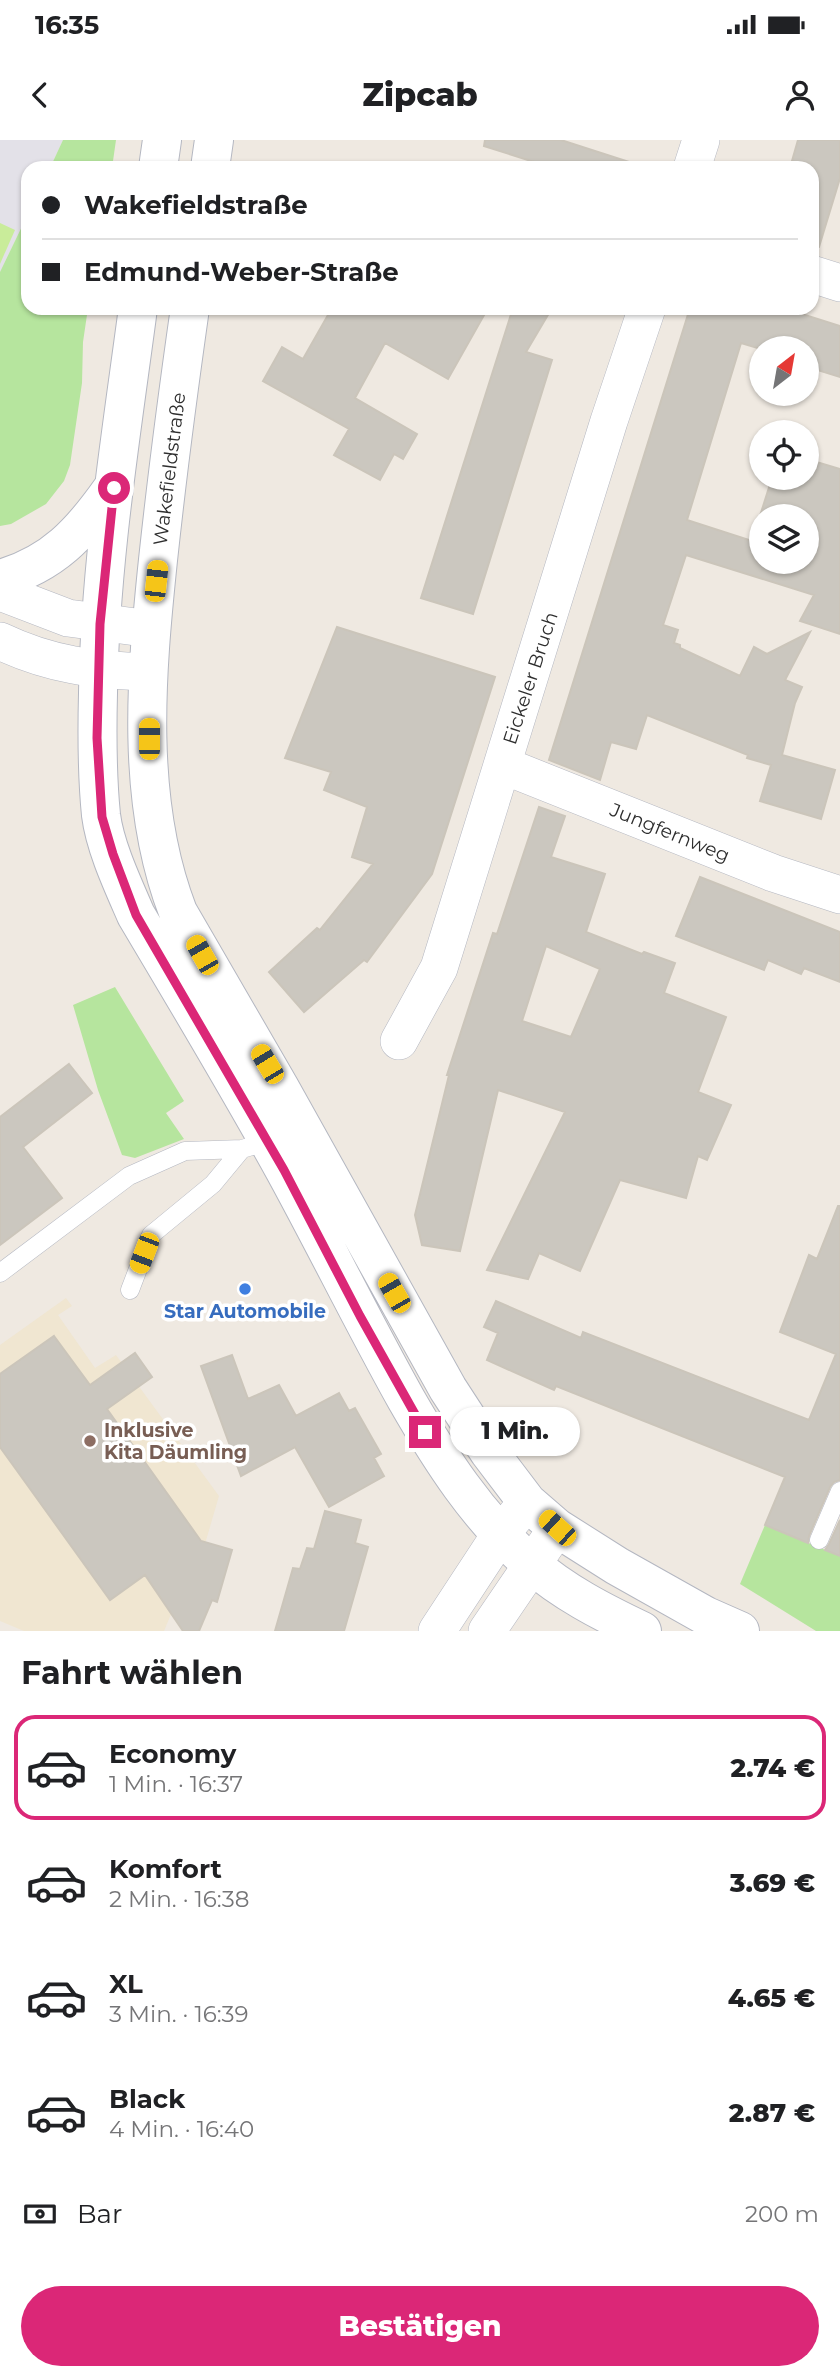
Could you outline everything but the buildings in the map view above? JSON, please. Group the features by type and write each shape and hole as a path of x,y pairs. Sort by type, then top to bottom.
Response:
{"main road":[{"path":"159,161 162,140"},
{"path":"211,161 214,140"},
{"path":"137,315 114,488 98,670 97,738 102,817 122,884 255,1146 284,1170 360,1316 438,1454 475,1507 531,1564 565,1590 642,1631"},
{"name":"Wakefieldstraße","path":"189,315 169,457 148,672 149,787 170,892 190,935 301,1125 448,1389 489,1452 527,1502 557,1528 638,1579 740,1631"},
{"path":"0,579 18,574 54,553 89,522 114,488"}],"street":[{"path":"694,161 701,140"},
{"path":"819,276 840,283"},
{"name":"Eickeler Bruch","path":"399,1041 439,968 609,421 645,315"},
{"path":"0,592 68,618 151,629"},
{"path":"0,641 61,664 98,670 148,672"},
{"name":"Jungfernweg","path":"502,765 773,873 840,895"},
{"path":"436,1631 500,1535 527,1502"},
{"path":"487,1631 557,1528"}],"lane":[{"path":"130,1290 151,1235 255,1146 301,1125"},
{"path":"0,1273 129,1177 185,1151 255,1146"},
{"path":"820,1540 840,1491"}],"shaded area":[{"path":"0,140 63,140 53,161 21,161 21,228 0,272"},
{"name":"Inklusive Kita Däumling","path":"66,1298 72,1306 58,1315 95,1368 116,1355 219,1496 191,1592 182,1588 164,1631 24,1631 0,1621 0,1345"}],"green space":[{"path":"63,140 116,140 113,161 53,161"},
{"path":"0,223 15,230 0,264"},
{"path":"21,228 21,315 87,315 82,383 70,465 64,481 46,504 11,524 0,526 0,272"},
{"path":"115,987 184,1101 166,1113 184,1139 135,1158 122,1155 98,1090 73,1005"},
{"path":"765,1525 840,1556 840,1631 816,1631 740,1584"}],"place":[{"name":"Star Automobile","path":"245,1289"},
{"name":"Inklusive Kita Däumling","path":"90,1441"}],"route":[{"path":"114,488 100,624 97,738 102,817 122,884 136,915 284,1170 360,1316 425,1432"}]}
